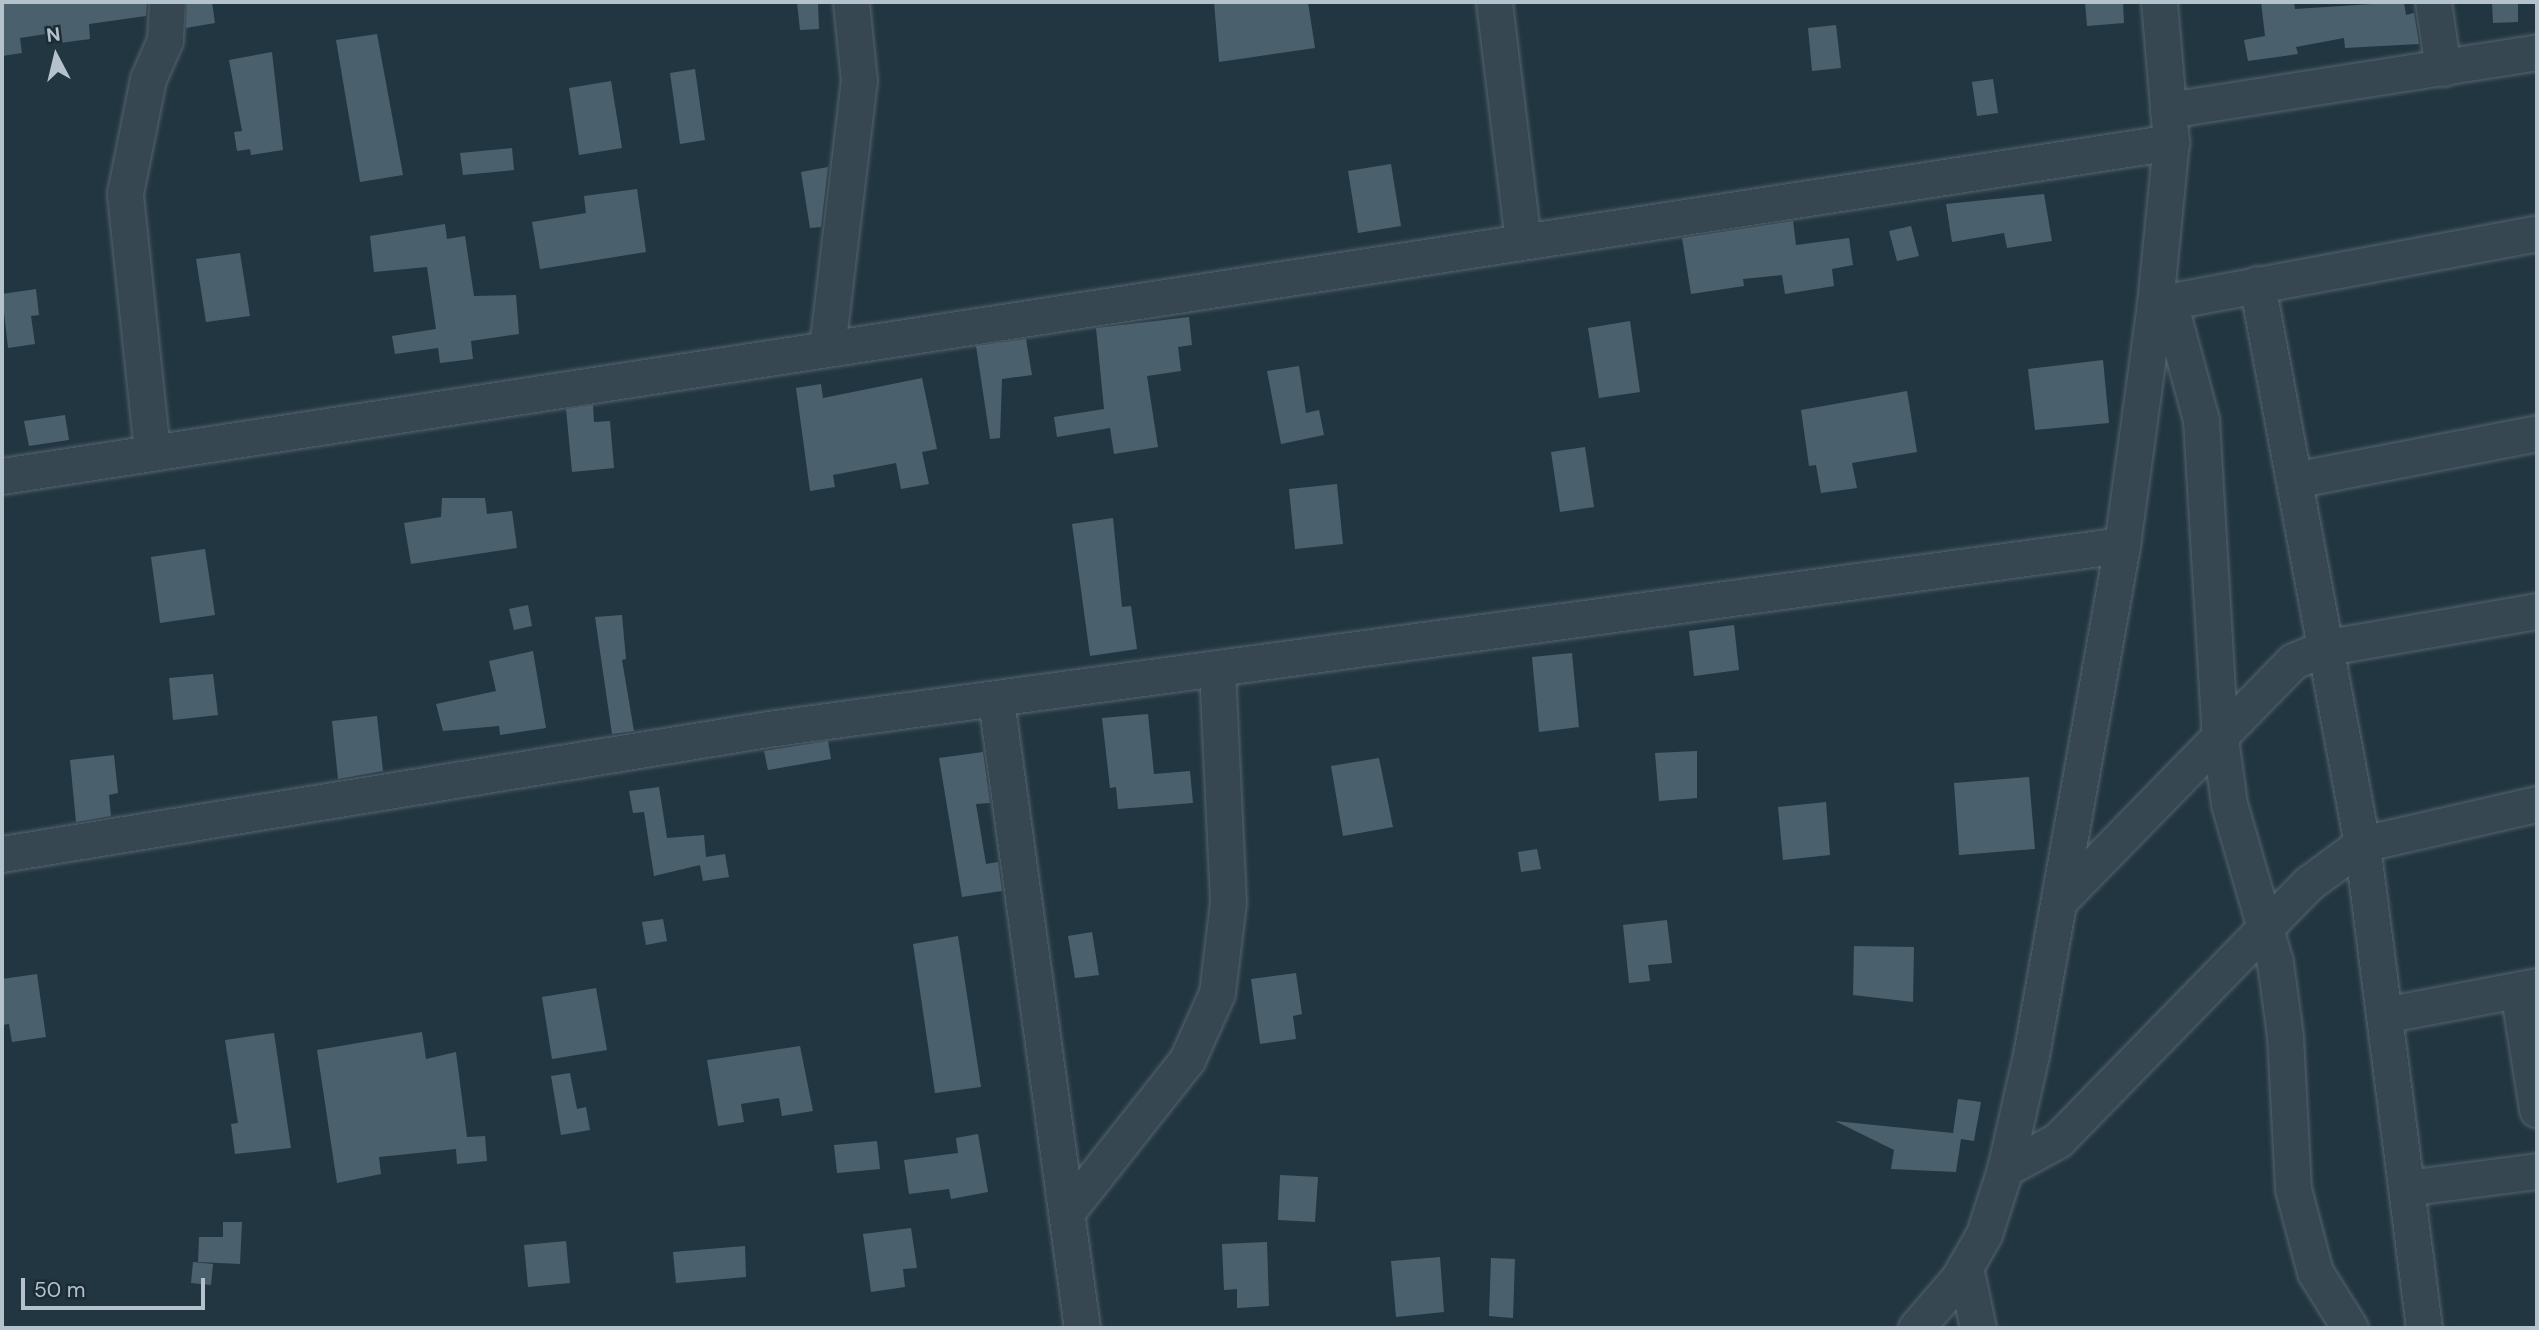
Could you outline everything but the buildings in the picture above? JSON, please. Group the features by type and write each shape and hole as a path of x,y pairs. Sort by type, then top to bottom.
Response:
{"street":[{"path":"152,452 125,193 144,93 165,40 167,2"},
{"path":"827,348 859,81 851,2"},
{"path":"1494,2 1523,241"},
{"path":"1916,1328 1965,1267 1984,1234 2006,1170 2059,901 2162,303 2169,126 2159,2"},
{"path":"2432,2 2443,68"},
{"path":"2,476 1523,241 2169,126 2443,68 2537,52"},
{"path":"2162,303 2537,233"},
{"path":"2257,284 2328,647 2362,844 2424,1328"},
{"path":"2162,303 2201,420 2220,738 2229,804 2267,925 2285,1036 2293,1189 2301,1228 2315,1272 2350,1328"},
{"path":"2294,480 2537,433"},
{"path":"2,854 768,729 996,701 2122,545"},
{"path":"2059,901 2293,661 2328,647 2537,611"},
{"path":"1066,1213 1187,1060 1217,993 1228,902 1217,670"},
{"path":"996,701 1082,1328"},
{"path":"2006,1170 2058,1140 2267,925 2362,844 2537,804"},
{"path":"2384,1014 2527,988 2537,1109"},
{"path":"2406,1188 2537,1171"},
{"path":"1965,1267 1978,1328"}]}
